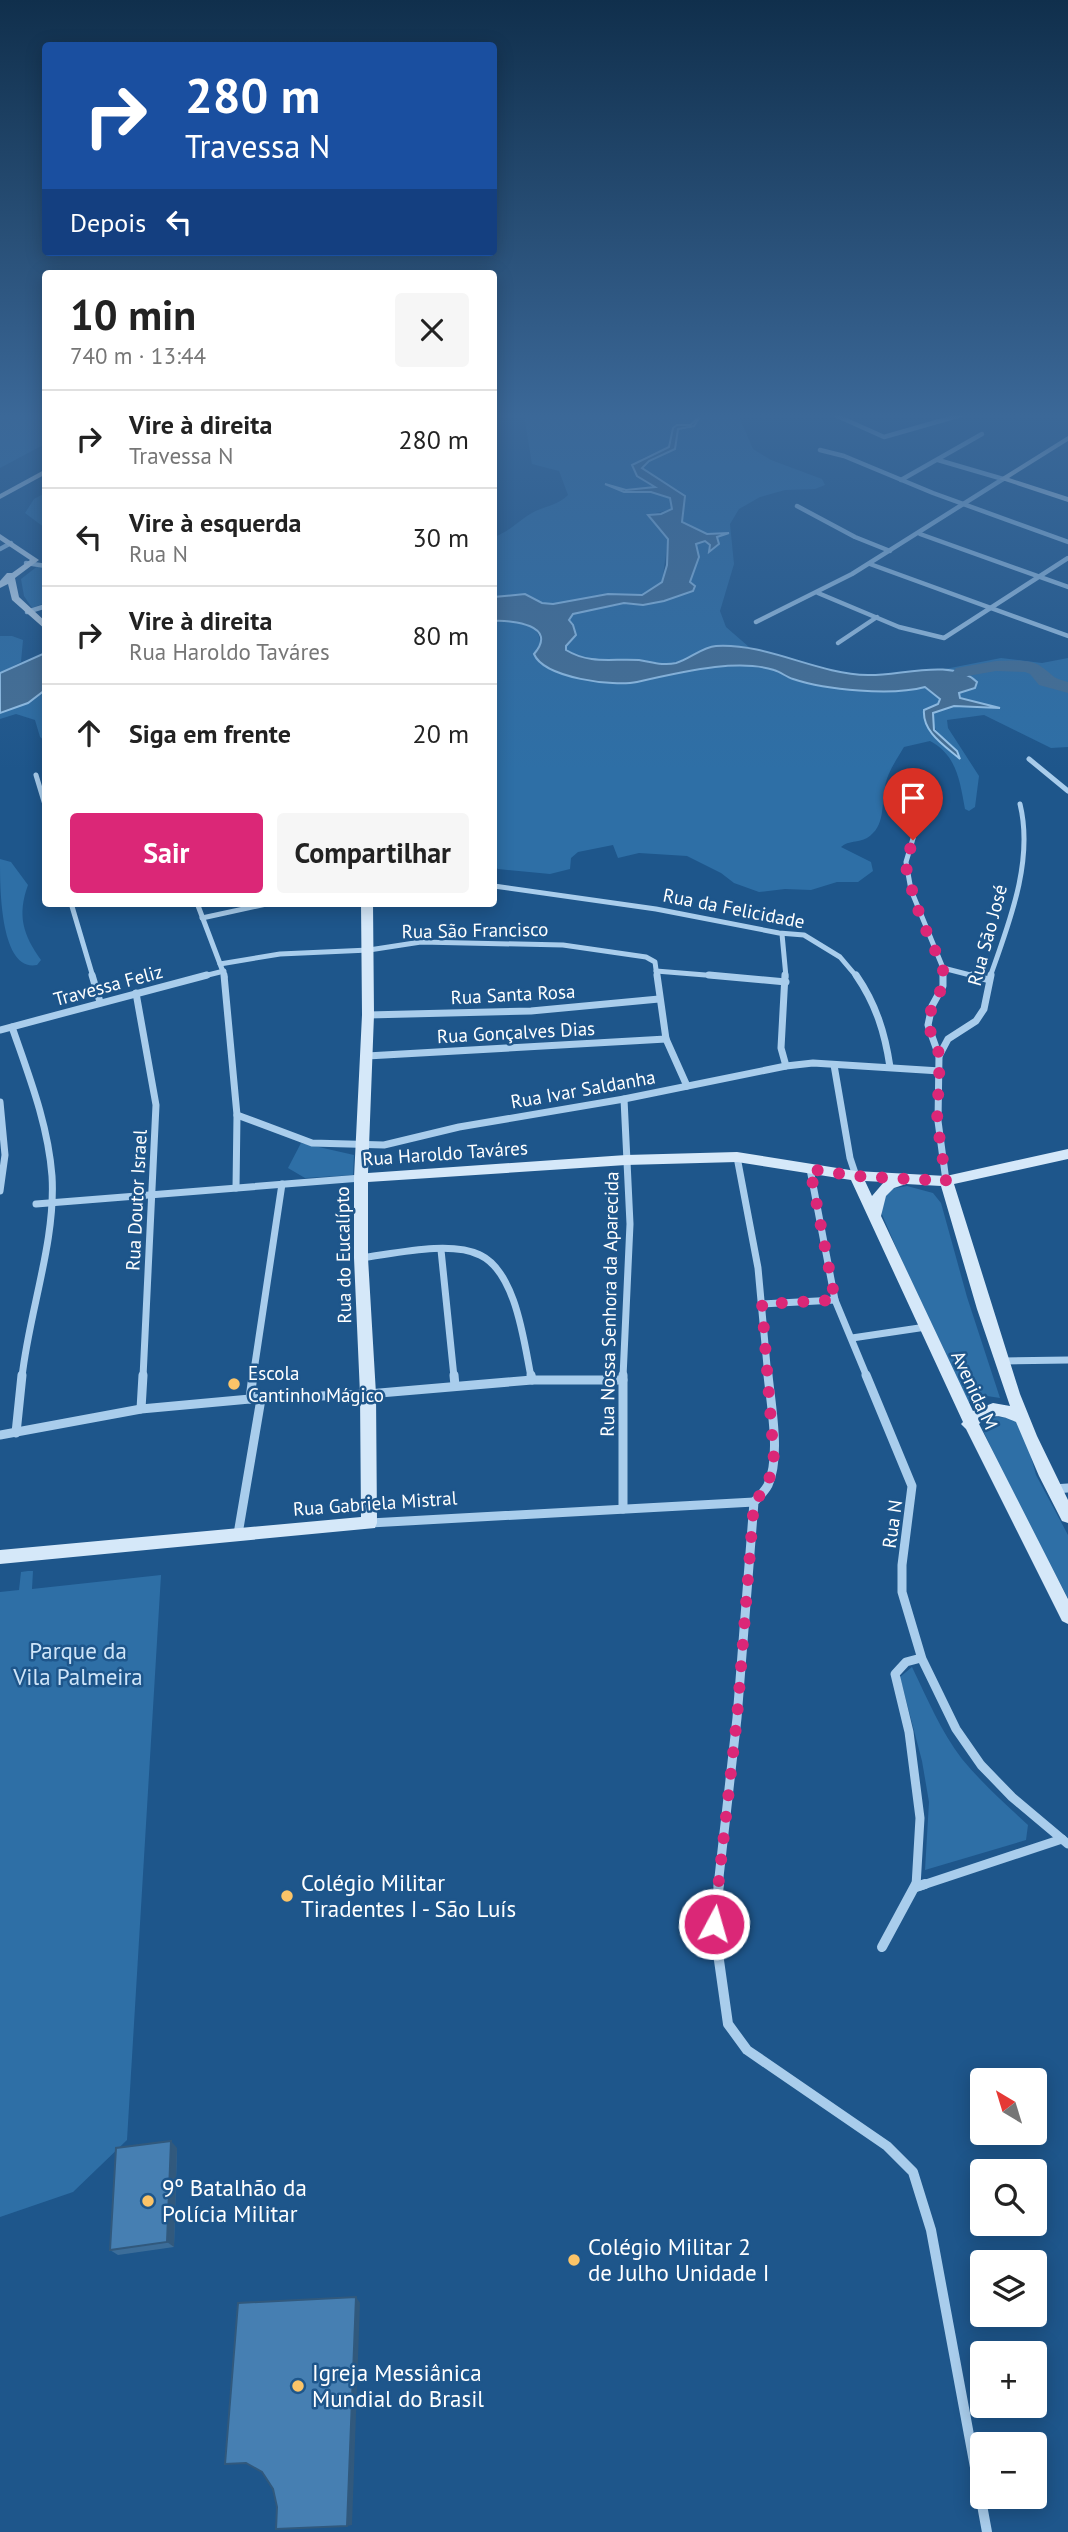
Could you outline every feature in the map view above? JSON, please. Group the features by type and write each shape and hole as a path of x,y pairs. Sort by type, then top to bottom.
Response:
{"street":[{"path":"848,533 890,551"},
{"path":"1043,533 1068,542"},
{"path":"756,622 818,593 920,534 1068,587"},
{"path":"4,543 30,563 42,565"},
{"path":"818,593 931,636 949,636 1068,558"},
{"path":"30,563 5,580 27,612 42,624"},
{"path":"870,564 1068,636"},
{"path":"27,612 42,607"},
{"path":"838,643 877,617"},
{"path":"1029,759 1068,791"},
{"path":"36,775 42,795"},
{"path":"926,796 906,862 921,919 943,968 943,986 928,1015 930,1033 940,1056 937,1121 946,1181"},
{"name":"Rua São José","path":"940,1056 948,1038 981,1015 989,980 1014,907 1026,829 1020,804"},
{"name":"Rua da Felicidade","path":"497,886 687,914 782,934 805,935 844,962 857,976 879,1015 887,1040 890,1067"},
{"path":"72,907 100,1002"},
{"path":"198,907 225,971 237,1115 236,1188"},
{"path":"202,918 253,907"},
{"name":"Rua do Eucalípto","path":"367,907 369,1015 362,1146 361,1258 368,1394 369,1523"},
{"path":"782,934 786,982 781,1048 786,1066"},
{"name":"Rua São Francisco","path":"220,964 280,954 369,950 421,942 484,942 563,945 646,957 654,962 656,971"},
{"path":"943,968 989,980"},
{"name":"Travessa Feliz","path":"0,1030 225,971"},
{"path":"687,1086 666,1039 656,971 786,982"},
{"name":"Rua Doutor Israel","path":"136,993 156,1105 141,1409"},
{"name":"Rua Santa Rosa","path":"369,1015 531,1011 659,999"},
{"path":"12,1027 47,1132 52,1178 47,1237 24,1361 16,1433"},
{"name":"Rua Gonçalves Dias","path":"367,1056 666,1039"},
{"name":"Rua Ivar Saldanha","path":"237,1115 312,1143 362,1146 407,1141 459,1127 624,1099 786,1066 813,1063 940,1071"},
{"path":"834,1065 850,1158 856,1176"},
{"name":"Rua Nossa Senhora da Aparecida","path":"623,1509 623,1380 629,1247 624,1099"},
{"path":"0,1102 5,1155 0,1191"},
{"name":"Rua Haroldo Taváres","path":"36,1204 626,1160 737,1157 856,1176 946,1181 1068,1154"},
{"path":"737,1157 758,1268 774,1461 767,1487 754,1502 737,1718 714,1924 727,2024 747,2050 887,2146 913,2172 931,2230 987,2532"},
{"name":"Rua N","path":"810,1169 835,1300 912,1486 913,1505 903,1562 902,1593 921,1658 970,1751 1000,1786 1065,1841"},
{"name":"Avenida M","path":"856,1176 1009,1507 1068,1616"},
{"path":"874,1217 876,1200 883,1189 894,1182 912,1179 936,1187 954,1207"},
{"name":"Avenida M","path":"946,1181 1020,1417 1060,1488 1068,1516"},
{"path":"250,1399 260,1315 282,1184"},
{"path":"361,1258 441,1250 481,1255 496,1267 519,1324 532,1380"},
{"path":"441,1250 455,1386"},
{"path":"762,1304 835,1300"},
{"path":"852,1338 926,1327"},
{"path":"1002,1361 1068,1360"},
{"path":"0,1441 0,1435 141,1409 532,1380 623,1380"},
{"path":"238,1534 261,1399"},
{"path":"970,1424 985,1410 994,1408 1002,1408 1020,1417"},
{"name":"Rua Gabriela Mistral","path":"0,1556 369,1523 754,1502"},
{"path":"882,1947 916,1887 920,1818 909,1732 895,1674 905,1662 921,1658"},
{"path":"916,1887 1065,1841"}],"green space":[{"path":"501,533 663,533 668,539 662,582 642,595 608,594 552,604 542,603 525,594 497,597 497,535"},
{"path":"731,533 734,564 720,611 726,627 749,647 707,648 668,664 639,660 593,661 566,650 566,646 576,635 568,620 577,612 624,603 669,599 679,595 692,578 696,544 705,541 711,545 709,551 717,537 726,534 707,534"},
{"path":"39,565 42,568 42,604 32,608 24,596 21,579"},
{"path":"497,621 518,622 532,627 540,639 540,648 582,677 600,682 637,682 650,677 714,667 749,666 776,670 792,679 844,688 882,691 925,687 940,699 938,704 924,710 931,734 959,758 954,747 933,725 933,713 954,706 994,707 960,698 958,694 975,688 962,672 935,671 1001,658 1042,663 1068,658 1068,747 1051,748 984,715 947,720 948,728 979,776 975,807 969,811 965,809 956,770 939,747 930,741 904,747 888,777 882,815 877,828 867,838 841,847 871,862 873,871 858,882 837,882 811,890 759,892 734,883 721,873 687,856 639,853 618,858 613,845 578,852 571,858 570,869 550,874 498,869"},
{"path":"0,636 23,640 21,662 0,673"},
{"path":"42,692 42,739 35,720 16,714 0,719 0,713 28,703"},
{"path":"0,859 11,862 28,885 23,906 24,924 30,942 41,960 37,965 25,964 9,942 2,907"},
{"path":"301,1143 354,1155 353,1175 305,1178 288,1168"},
{"path":"907,1186 933,1193 941,1203 967,1297 1000,1398 987,1396 963,1404 881,1212 884,1193"},
{"path":"1013,1418 1023,1428 1036,1475 1068,1535 1068,1598 1013,1496 982,1428 990,1419"},
{"name":"Parque da Vila Palmeira","path":"33,1571 32,1589 161,1575 127,2140 73,2192 0,2217 0,1592 19,1590 21,1572"},
{"path":"912,1667 954,1749 986,1785 1028,1825 1026,1840 925,1870 929,1802 922,1761 900,1677"}],"shaded area":[{"path":"663,533 729,533 717,537 719,544 709,552 710,545 705,541 696,544 699,557 690,582 695,586 693,591 664,601 643,605 624,603 573,614 569,620 576,635 566,646 566,650 584,658 667,664 676,663 711,647 735,646 849,673 881,675 925,670 954,671 977,682 975,688 959,693 960,698 1000,708 954,706 933,713 934,730 957,751 960,759 936,738 927,725 924,710 938,704 940,699 925,687 895,691 841,689 807,683 767,668 744,666 705,668 637,682 597,682 565,675 540,662 534,654 541,636 530,626 497,621 497,597 525,594 542,603 553,604 608,594 642,595 662,582 667,565 668,539"},
{"path":"42,654 42,692 28,703 0,713 0,673"}],"building":[{"name":"9º Batalhão da Polícia Militar","path":"171,2141 167,2242 110,2250 116,2148"},
{"name":"Igreja Messiânica Mundial do Brasil","path":"356,2297 347,2526 276,2529 277,2507 273,2489 262,2472 246,2463 225,2464 238,2303"}],"waterway":[{"path":"962,672 996,666 1026,667 1036,670 1045,681 1068,688"}],"place":[{"name":"Escola Cantinho Mágico","path":"234,1384"},
{"name":"Colégio Militar Tiradentes I - São Luís","path":"287,1896"},
{"name":"9º Batalhão da Polícia Militar","path":"148,2201"},
{"name":"Colégio Militar 2 de Julho Unidade I","path":"574,2260"},
{"name":"Igreja Messiânica Mundial do Brasil","path":"298,2386"}],"route":[{"path":"714,1924 737,1718 754,1502 767,1487 774,1461 762,1304 835,1300 810,1169 856,1176 946,1181 945,1160 937,1121 940,1056 928,1025 928,1015 943,986 943,968 921,919 907,874 906,862 913,840"}]}
